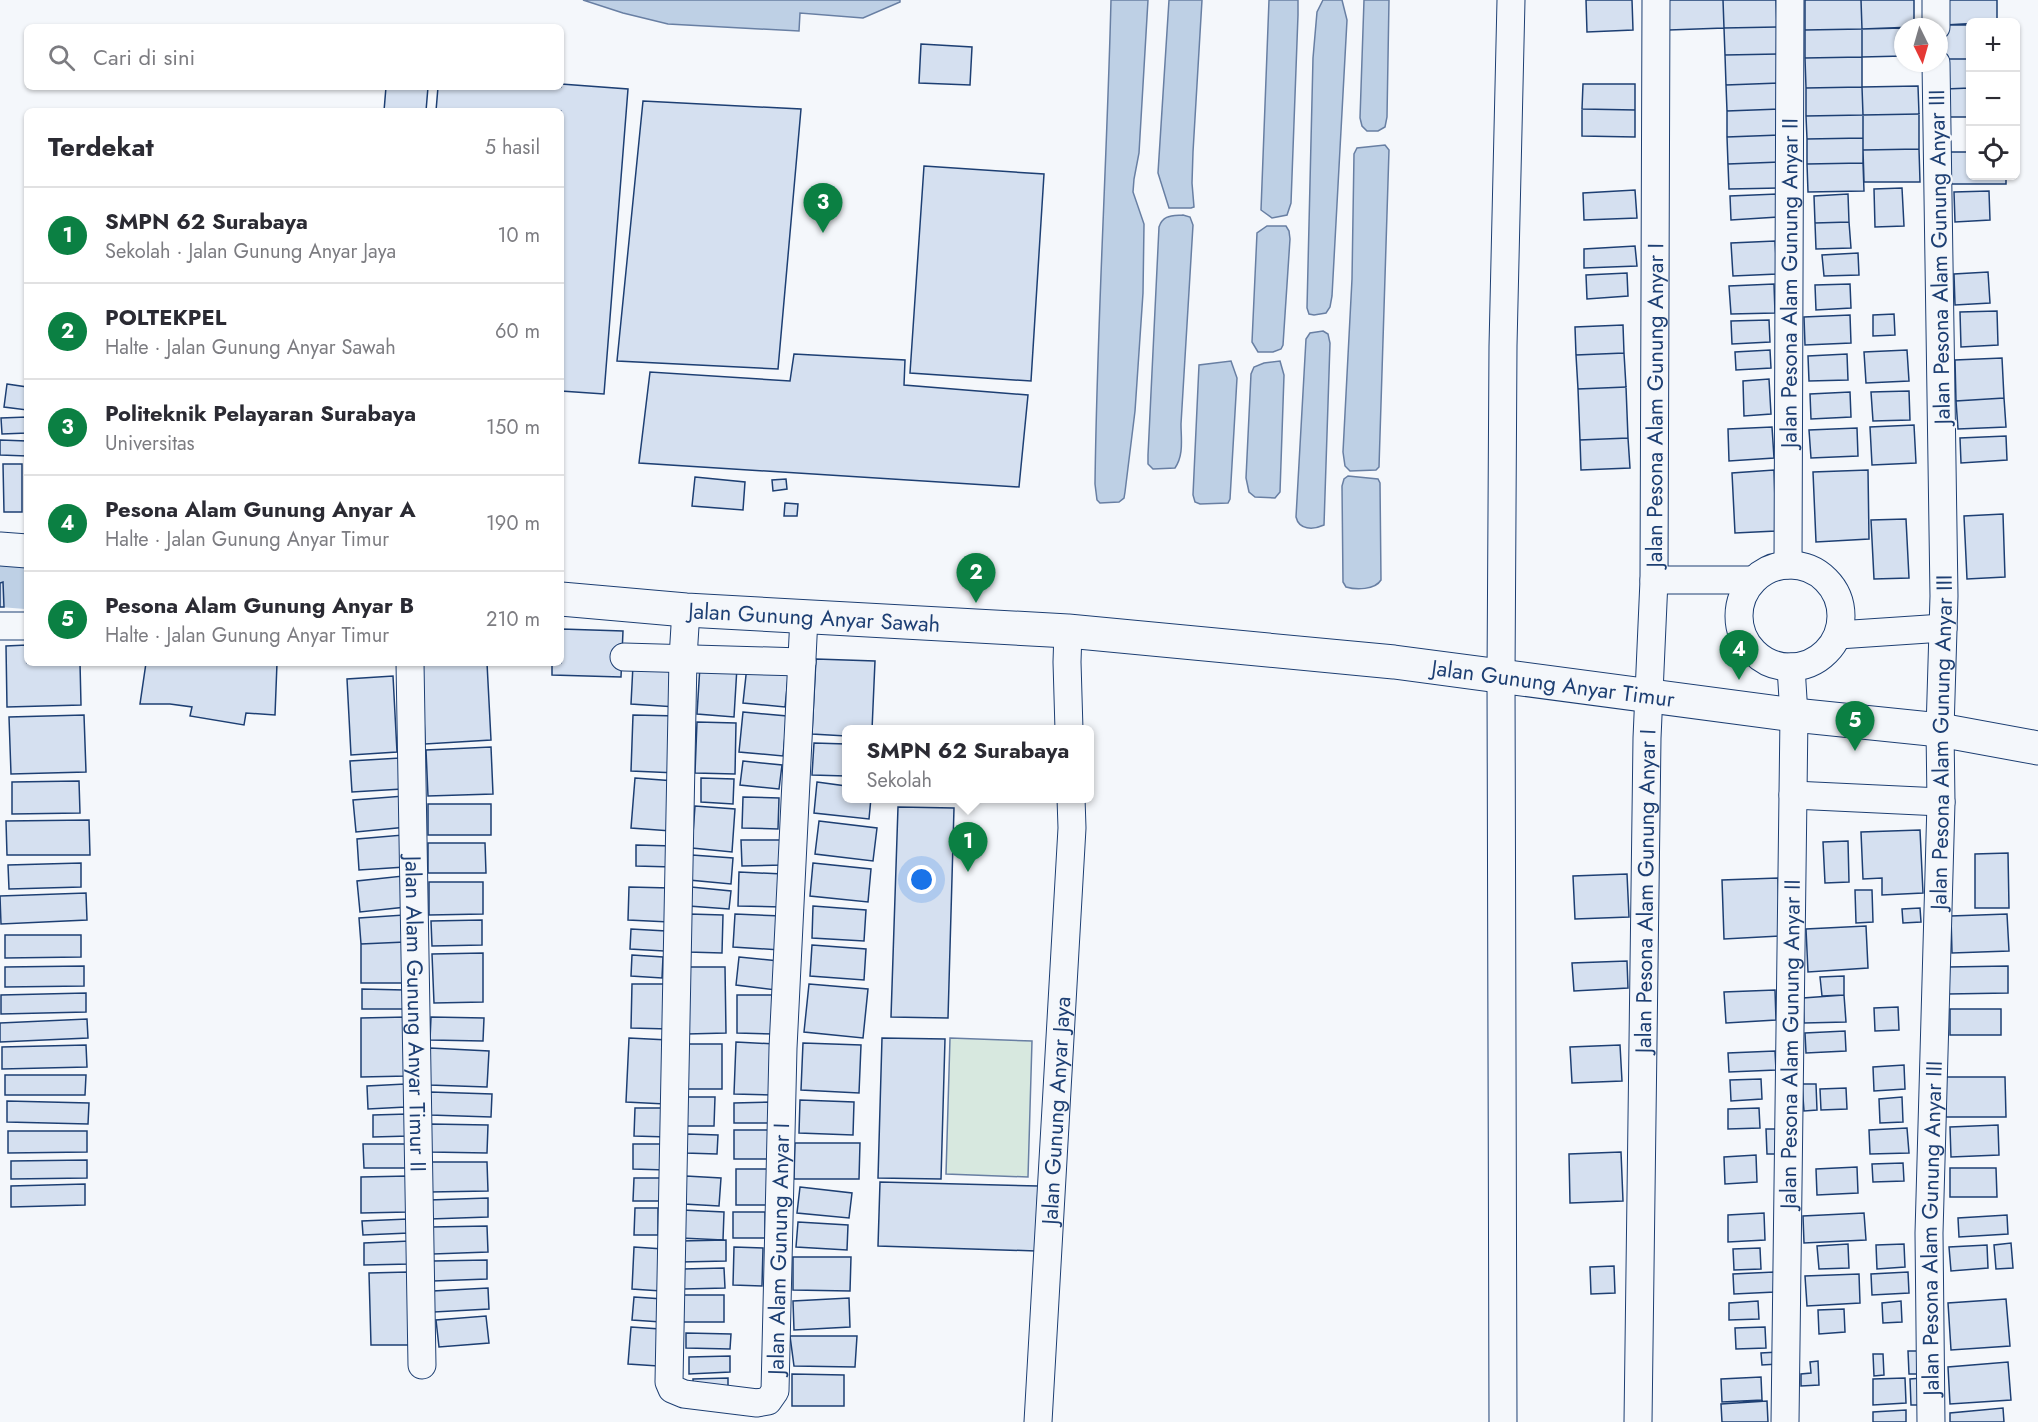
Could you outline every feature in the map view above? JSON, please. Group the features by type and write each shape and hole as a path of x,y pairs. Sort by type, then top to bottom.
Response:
{"street":[{"path":"1503,1422 1501,677 1503,346 1511,0"},
{"name":"Jalan Pesona Alam Gunung Anyar I","path":"1638,1422 1648,696 1654,580 1656,0"},
{"name":"Jalan Pesona Alam Gunung Anyar II","path":"1788,564 1790,0"},
{"path":"1936,0 1936,18"},
{"name":"Jalan Pesona Alam Gunung Anyar III","path":"1931,1422 1929,1233 1941,802 1940,730 1943,628 1936,72"},
{"path":"0,549 24,551"},
{"path":"1788,564 1809,568 1826,579 1837,596 1842,615 1838,635 1827,651 1811,663 1791,667 1771,664 1754,653 1743,636 1738,617 1742,597 1753,580 1770,569 1788,564"},
{"path":"1654,580 1753,580"},
{"name":"Jalan Gunung Anyar Sawah","path":"564,599 686,610 1068,631"},
{"name":"Jalan Alam Gunung Anyar I","path":"686,610 682,658 669,1382 672,1389 684,1394 757,1402 768,1401 774,1390 783,1048 804,617"},
{"path":"0,626 24,627"},
{"path":"1838,635 1943,628"},
{"path":"1068,631 1069,725"},
{"name":"Jalan Gunung Anyar Timur","path":"1068,631 1394,662 1794,715 1940,730 2038,748"},
{"path":"624,657 802,662"},
{"name":"Jalan Alam Gunung Anyar Timur II","path":"410,666 422,1365"},
{"name":"Jalan Pesona Alam Gunung Anyar II","path":"1785,1422 1794,715 1791,667"},
{"path":"1793,795 1941,802"},
{"name":"Jalan Gunung Anyar Jaya","path":"1038,1422 1072,828 1071,803"}],"shaded area":[{"path":"950,1038 1032,1041 1028,1177 946,1174"}],"water":[{"path":"583,0 900,0 900,2 863,18 800,13 799,31 668,24"},
{"path":"1111,0 1148,0 1139,153 1133,192 1144,224 1143,293 1135,411 1124,498 1119,502 1100,503 1097,500 1095,484 1096,423"},
{"path":"1169,0 1202,0 1193,152 1194,207 1191,208 1169,208 1158,173"},
{"path":"1269,0 1298,0 1291,203 1287,215 1272,218 1261,210"},
{"path":"1323,0 1342,0 1347,20 1332,296 1326,313 1314,315 1309,314 1307,308 1313,58 1317,12"},
{"path":"1364,0 1389,0 1387,117 1385,127 1378,131 1367,131 1362,126 1360,118"},
{"path":"1385,145 1389,150 1379,467 1376,470 1350,471 1345,466 1343,452 1352,279 1354,154 1357,148"},
{"path":"1183,215 1190,217 1193,225 1181,452 1175,468 1153,469 1148,464 1148,455 1159,227 1165,218"},
{"path":"1267,226 1286,226 1289,231 1283,345 1281,349 1273,352 1258,352 1252,342 1257,233"},
{"path":"1323,331 1328,334 1330,343 1324,525 1307,528 1300,524 1296,517 1306,339 1310,333"},
{"path":"1231,361 1237,378 1230,499 1228,503 1200,504 1195,502 1193,495 1199,365"},
{"path":"1280,361 1284,375 1280,492 1275,498 1255,497 1249,492 1246,478 1251,374 1254,367"},
{"path":"1348,476 1378,479 1380,483 1381,580 1374,586 1365,588 1346,587 1343,582 1342,486 1344,479"}],"building":[{"path":"1586,0 1632,0 1633,30 1587,32"},
{"path":"1668,0 1723,0 1724,28 1669,30"},
{"path":"1723,0 1776,0 1777,27 1724,28"},
{"path":"1805,0 1861,0 1862,29 1805,30"},
{"path":"1861,0 1914,0 1914,18 1894,18 1894,28 1862,29"},
{"path":"1945,0 1997,0 1997,18 1966,18 1966,24 1948,25 1948,18 1945,18"},
{"path":"1948,25 1966,25 1966,59 1948,59"},
{"path":"1777,27 1778,54 1725,55 1724,28"},
{"path":"1894,28 1894,56 1862,57 1862,29"},
{"path":"1862,29 1862,57 1805,58 1805,30"},
{"path":"921,44 972,47 970,85 919,83"},
{"path":"1778,54 1779,83 1726,85 1725,55"},
{"path":"1862,57 1862,87 1806,88 1805,58"},
{"path":"1948,59 1966,59 1966,88 1945,89"},
{"path":"1779,83 1780,109 1727,111 1726,85"},
{"path":"564,84 628,89 604,394 564,391 564,108 436,108 438,90 564,90"},
{"path":"1583,84 1635,84 1635,110 1582,109"},
{"path":"1918,86 1919,114 1863,115 1862,87"},
{"path":"1862,87 1863,115 1806,116 1806,88"},
{"path":"1966,88 1966,117 1945,117 1945,89"},
{"path":"386,90 428,90 426,108 384,108"},
{"path":"643,101 801,109 778,369 617,361"},
{"path":"1582,109 1635,110 1635,137 1582,136"},
{"path":"1780,109 1781,135 1727,137 1727,111"},
{"path":"1919,114 1919,149 1863,150 1863,115"},
{"path":"1863,115 1863,138 1807,139 1806,116"},
{"path":"1781,135 1781,162 1728,164 1727,137"},
{"path":"1863,138 1863,163 1807,164 1807,139"},
{"path":"1919,149 1920,182 1864,182 1863,150"},
{"path":"1947,152 1966,152 1966,180 2006,180 2006,184 1947,184"},
{"path":"1781,162 1782,188 1729,189 1728,164"},
{"path":"1863,163 1864,191 1808,192 1807,164"},
{"path":"924,166 1044,174 1031,381 910,373"},
{"path":"1902,188 1904,226 1875,227 1874,189"},
{"path":"1635,190 1637,218 1584,220 1583,193"},
{"path":"1989,191 1990,220 1955,222 1954,192"},
{"path":"1777,194 1778,217 1731,220 1730,196"},
{"path":"1848,194 1849,222 1815,223 1814,196"},
{"path":"1849,222 1851,248 1816,249 1815,223"},
{"path":"1775,241 1777,274 1733,276 1731,243"},
{"path":"1635,246 1637,266 1584,268 1584,249"},
{"path":"1858,253 1859,275 1824,276 1822,255"},
{"path":"1988,272 1990,303 1955,305 1954,274"},
{"path":"1627,273 1628,296 1587,299 1586,275"},
{"path":"1774,284 1775,313 1731,314 1729,286"},
{"path":"1850,284 1851,308 1816,310 1815,285"},
{"path":"1997,311 1998,345 1961,347 1960,312"},
{"path":"1894,314 1895,335 1873,336 1873,315"},
{"path":"1850,315 1851,343 1805,345 1804,317"},
{"path":"1769,320 1770,342 1732,344 1731,321"},
{"path":"1623,325 1624,353 1576,355 1575,327"},
{"path":"1770,350 1771,368 1736,370 1735,352"},
{"path":"1907,350 1909,381 1866,383 1864,352"},
{"path":"1624,353 1626,387 1578,389 1576,355"},
{"path":"794,354 905,360 904,385 1028,395 1019,487 639,463 650,372 790,381"},
{"path":"1847,354 1848,380 1809,381 1808,356"},
{"path":"2002,358 2004,398 1956,401 1955,360"},
{"path":"1769,379 1771,414 1744,416 1743,381"},
{"path":"7,384 24,387 24,410 4,407"},
{"path":"1626,387 1628,438 1580,440 1578,389"},
{"path":"1909,391 1910,420 1873,421 1871,392"},
{"path":"1850,392 1851,417 1811,419 1810,394"},
{"path":"2004,398 2006,427 1958,429 1956,401"},
{"path":"24,417 24,433 2,434 1,418"},
{"path":"1914,425 1916,463 1872,465 1870,427"},
{"path":"1772,427 1774,458 1729,461 1728,429"},
{"path":"1857,428 1858,456 1811,458 1809,430"},
{"path":"2006,436 2007,460 1961,463 1960,438"},
{"path":"1628,438 1630,468 1581,470 1580,440"},
{"path":"0,440 24,441 24,456 0,455"},
{"path":"3,464 22,464 22,512 4,512"},
{"path":"1774,470 1776,531 1735,533 1732,473"},
{"path":"1868,470 1869,539 1816,542 1813,472"},
{"path":"695,477 745,482 743,510 692,506"},
{"path":"786,479 787,489 773,491 772,480"},
{"path":"785,503 798,504 797,516 784,516"},
{"path":"2003,514 2005,577 1967,579 1964,516"},
{"path":"1906,519 1909,578 1874,579 1871,520"},
{"path":"3,582 4,607 0,607 0,583"},
{"path":"564,629 623,631 621,677 552,675 552,666 564,666"},
{"path":"24,645 24,666 80,666 81,705 7,707 6,646"},
{"path":"816,659 875,661 872,725 842,725 842,736 812,734"},
{"path":"633,665 679,668 676,707 631,704"},
{"path":"146,666 277,666 275,715 246,713 244,725 190,716 192,707 140,704"},
{"path":"422,666 487,666 491,740 425,744"},
{"path":"700,666 737,667 734,717 697,714"},
{"path":"747,666 789,669 785,707 743,703"},
{"path":"393,676 397,752 351,755 347,679"},
{"path":"743,712 787,716 783,756 739,752"},
{"path":"84,715 86,772 11,774 9,717"},
{"path":"633,715 679,716 677,773 631,771"},
{"path":"697,722 736,723 735,774 695,773"},
{"path":"814,743 842,744 842,776 812,775"},
{"path":"491,747 493,794 428,796 426,750"},
{"path":"400,758 402,789 352,792 350,761"},
{"path":"743,761 782,765 779,789 740,785"},
{"path":"635,778 675,781 671,831 631,828"},
{"path":"701,778 734,779 733,804 701,802"},
{"path":"79,781 80,813 12,814 12,782"},
{"path":"817,782 842,785 842,803 871,803 869,819 814,813"},
{"path":"404,796 407,827 356,832 353,800"},
{"path":"743,797 779,798 778,829 742,828"},
{"path":"428,804 491,804 491,835 428,835"},
{"path":"695,806 735,809 732,852 692,848"},
{"path":"898,807 954,808 948,1018 891,1017"},
{"path":"89,820 90,855 7,855 6,821"},
{"path":"819,821 877,828 873,861 815,854"},
{"path":"1920,830 1923,893 1882,895 1882,878 1863,879 1861,832"},
{"path":"403,835 405,867 359,870 357,839"},
{"path":"741,840 783,840 783,865 742,866"},
{"path":"1848,841 1849,882 1825,883 1823,842"},
{"path":"428,843 485,843 486,873 428,873"},
{"path":"636,845 674,846 673,867 636,866"},
{"path":"2008,853 2009,908 1975,908 1975,854"},
{"path":"692,855 733,858 731,884 689,880"},
{"path":"81,863 81,887 9,889 8,865"},
{"path":"813,863 871,869 868,902 810,896"},
{"path":"739,872 783,874 782,907 738,906"},
{"path":"1627,874 1629,917 1575,919 1573,876"},
{"path":"403,876 406,907 360,912 357,881"},
{"path":"1778,878 1780,936 1724,939 1722,880"},
{"path":"429,882 483,882 483,914 429,915"},
{"path":"629,887 670,888 669,922 628,920"},
{"path":"691,887 731,891 729,909 689,906"},
{"path":"1855,890 1872,890 1873,922 1856,923"},
{"path":"86,893 87,920 1,924 0,896"},
{"path":"813,906 866,910 864,941 812,938"},
{"path":"1920,908 1921,922 1903,923 1902,909"},
{"path":"689,914 723,915 722,953 688,952"},
{"path":"735,914 782,916 780,950 733,947"},
{"path":"2007,914 2009,951 1952,953 1951,916"},
{"path":"404,915 405,942 361,944 359,918"},
{"path":"482,920 482,945 432,946 431,921"},
{"path":"1866,926 1868,968 1808,972 1806,929"},
{"path":"631,929 666,931 664,951 630,949"},
{"path":"5,935 81,935 81,957 5,958"},
{"path":"405,942 403,983 361,983 361,944"},
{"path":"812,945 866,949 864,980 810,976"},
{"path":"483,953 483,1002 434,1003 432,954"},
{"path":"632,955 663,957 662,978 631,976"},
{"path":"739,957 779,961 776,990 736,985"},
{"path":"1627,961 1628,988 1574,991 1572,963"},
{"path":"84,966 84,986 5,987 5,967"},
{"path":"2008,966 2008,993 1948,994 1948,967"},
{"path":"686,967 725,967 726,1033 687,1034"},
{"path":"1844,976 1844,995 1822,996 1820,977"},
{"path":"632,984 670,984 669,1029 631,1028"},
{"path":"809,984 868,989 863,1038 804,1032"},
{"path":"362,989 404,990 404,1009 362,1009"},
{"path":"1775,990 1776,1020 1726,1023 1724,992"},
{"path":"86,993 86,1012 1,1014 1,995"},
{"path":"737,995 775,995 775,1034 737,1033"},
{"path":"1844,995 1846,1022 1804,1023 1803,998"},
{"path":"1898,1007 1899,1030 1875,1031 1874,1008"},
{"path":"1950,1009 2001,1009 2001,1035 1950,1035"},
{"path":"407,1017 408,1076 361,1077 361,1018"},
{"path":"431,1017 484,1018 483,1041 430,1040"},
{"path":"87,1019 88,1038 0,1042 0,1023"},
{"path":"1845,1031 1846,1051 1806,1053 1805,1033"},
{"path":"629,1038 668,1040 665,1104 626,1102"},
{"path":"882,1038 945,1039 941,1179 878,1178"},
{"path":"736,1042 775,1044 773,1095 734,1094"},
{"path":"803,1043 861,1045 859,1093 801,1090"},
{"path":"686,1044 722,1044 722,1089 687,1089"},
{"path":"86,1045 87,1067 2,1069 2,1047"},
{"path":"1620,1045 1622,1081 1572,1083 1570,1047"},
{"path":"430,1048 489,1051 487,1087 429,1085"},
{"path":"1775,1051 1776,1070 1729,1072 1728,1053"},
{"path":"1904,1065 1905,1089 1874,1091 1873,1067"},
{"path":"5,1075 86,1075 85,1095 5,1095"},
{"path":"1946,1077 2005,1077 2006,1117 1946,1117"},
{"path":"1761,1079 1762,1099 1731,1101 1730,1080"},
{"path":"405,1084 406,1107 368,1109 367,1086"},
{"path":"1802,1084 1816,1084 1817,1110 1804,1111"},
{"path":"1846,1088 1847,1109 1821,1110 1820,1089"},
{"path":"430,1092 492,1094 491,1117 430,1115"},
{"path":"682,1097 715,1097 714,1126 682,1126"},
{"path":"1902,1097 1903,1122 1880,1123 1879,1099"},
{"path":"800,1100 854,1102 853,1135 799,1133"},
{"path":"7,1101 89,1103 88,1124 7,1122"},
{"path":"770,1102 770,1123 734,1123 734,1103"},
{"path":"635,1108 668,1108 668,1137 634,1136"},
{"path":"1759,1108 1760,1128 1728,1129 1728,1109"},
{"path":"408,1114 409,1136 373,1137 373,1115"},
{"path":"430,1124 488,1125 487,1153 430,1152"},
{"path":"1998,1125 1999,1155 1951,1157 1950,1127"},
{"path":"1907,1128 1909,1153 1870,1154 1869,1130"},
{"path":"1766,1129 1777,1129 1779,1154 1767,1154"},
{"path":"734,1130 770,1130 770,1159 734,1159"},
{"path":"8,1131 87,1131 87,1152 8,1153"},
{"path":"686,1134 718,1135 717,1154 685,1153"},
{"path":"795,1143 860,1143 859,1179 794,1179"},
{"path":"363,1144 407,1144 408,1168 364,1168"},
{"path":"633,1144 667,1144 666,1170 633,1169"},
{"path":"1621,1152 1623,1201 1570,1203 1569,1154"},
{"path":"1756,1155 1757,1182 1725,1184 1724,1157"},
{"path":"87,1160 87,1178 11,1179 11,1161"},
{"path":"430,1162 487,1162 488,1191 430,1192"},
{"path":"1903,1163 1904,1181 1873,1182 1872,1164"},
{"path":"1857,1167 1858,1193 1817,1195 1816,1169"},
{"path":"1950,1168 1996,1168 1997,1197 1950,1197"},
{"path":"736,1169 772,1169 772,1205 736,1205"},
{"path":"408,1176 408,1212 361,1213 361,1177"},
{"path":"686,1176 721,1178 719,1206 684,1204"},
{"path":"634,1178 666,1178 666,1201 633,1201"},
{"path":"880,1182 1038,1186 1036,1251 878,1246"},
{"path":"85,1184 85,1205 11,1207 11,1186"},
{"path":"800,1187 852,1193 849,1218 797,1213"},
{"path":"488,1198 488,1217 430,1219 429,1200"},
{"path":"635,1208 658,1208 658,1235 634,1235"},
{"path":"682,1210 724,1212 723,1240 681,1238"},
{"path":"733,1212 765,1212 765,1238 733,1238"},
{"path":"1764,1213 1765,1240 1728,1242 1728,1215"},
{"path":"1864,1213 1866,1240 1804,1243 1803,1216"},
{"path":"2007,1215 2008,1234 1959,1237 1958,1218"},
{"path":"408,1219 409,1233 363,1235 362,1221"},
{"path":"798,1222 848,1225 847,1250 796,1247"},
{"path":"487,1226 488,1252 433,1254 432,1227"},
{"path":"726,1240 726,1261 681,1262 681,1241"},
{"path":"410,1241 410,1264 364,1265 364,1243"},
{"path":"2011,1243 2013,1268 1996,1269 1994,1245"},
{"path":"1848,1244 1849,1268 1819,1269 1817,1246"},
{"path":"1904,1244 1905,1267 1877,1269 1876,1245"},
{"path":"1987,1245 1988,1268 1951,1271 1949,1247"},
{"path":"634,1247 663,1249 661,1291 632,1289"},
{"path":"734,1247 763,1248 762,1286 733,1285"},
{"path":"1760,1248 1761,1269 1734,1270 1733,1249"},
{"path":"793,1257 851,1257 850,1291 793,1290"},
{"path":"487,1260 487,1279 433,1281 433,1261"},
{"path":"1614,1266 1615,1293 1591,1294 1590,1267"},
{"path":"724,1268 725,1288 684,1289 683,1269"},
{"path":"408,1272 409,1345 371,1345 369,1273"},
{"path":"1774,1272 1775,1292 1734,1294 1733,1274"},
{"path":"1908,1272 1909,1293 1872,1295 1871,1274"},
{"path":"1859,1274 1860,1303 1807,1306 1805,1276"},
{"path":"488,1288 489,1309 434,1312 433,1291"},
{"path":"680,1295 724,1295 724,1322 680,1322"},
{"path":"634,1297 663,1299 661,1322 632,1320"},
{"path":"849,1298 850,1327 794,1330 793,1301"},
{"path":"2006,1299 2010,1346 1951,1350 1948,1303"},
{"path":"1758,1301 1759,1319 1729,1320 1729,1303"},
{"path":"1901,1301 1902,1322 1883,1323 1882,1303"},
{"path":"1844,1309 1845,1332 1819,1334 1818,1310"},
{"path":"486,1316 489,1343 439,1347 436,1320"},
{"path":"631,1327 660,1329 658,1366 628,1364"},
{"path":"1765,1327 1766,1348 1736,1349 1735,1328"},
{"path":"686,1333 731,1334 730,1349 686,1348"},
{"path":"790,1336 857,1336 855,1367 794,1366"},
{"path":"1908,1351 1921,1351 1922,1374 1909,1374"},
{"path":"1778,1352 1778,1364 1762,1365 1761,1353"},
{"path":"1873,1354 1883,1354 1884,1375 1874,1376"},
{"path":"730,1356 730,1372 689,1374 689,1357"},
{"path":"1818,1361 1819,1385 1801,1386 1801,1374 1811,1373 1810,1362"},
{"path":"2008,1362 2011,1400 1950,1404 1948,1367"},
{"path":"792,1374 844,1375 844,1406 792,1406"},
{"path":"1761,1377 1762,1400 1722,1402 1721,1379"},
{"path":"728,1378 728,1388 693,1389 693,1379"},
{"path":"1905,1378 1906,1403 1873,1405 1873,1379"},
{"path":"1922,1378 1924,1405 1911,1405 1910,1379"},
{"path":"1767,1401 1768,1422 1722,1422 1721,1404"},
{"path":"2003,1408 2004,1422 1950,1422 1950,1413"},
{"path":"1906,1410 1906,1422 1873,1422 1873,1412"}],"waterway":[{"path":"0,580 24,582"}],"place":[{"name":"Politeknik Pelayaran Surabaya","path":"823,233"},
{"name":"POLTEKPEL","path":"976,603"},
{"name":"Pesona Alam Gunung Anyar A","path":"1739,680"},
{"name":"Pesona Alam Gunung Anyar B","path":"1855,751"},
{"name":"SMPN 62 Surabaya","path":"968,872"}]}
